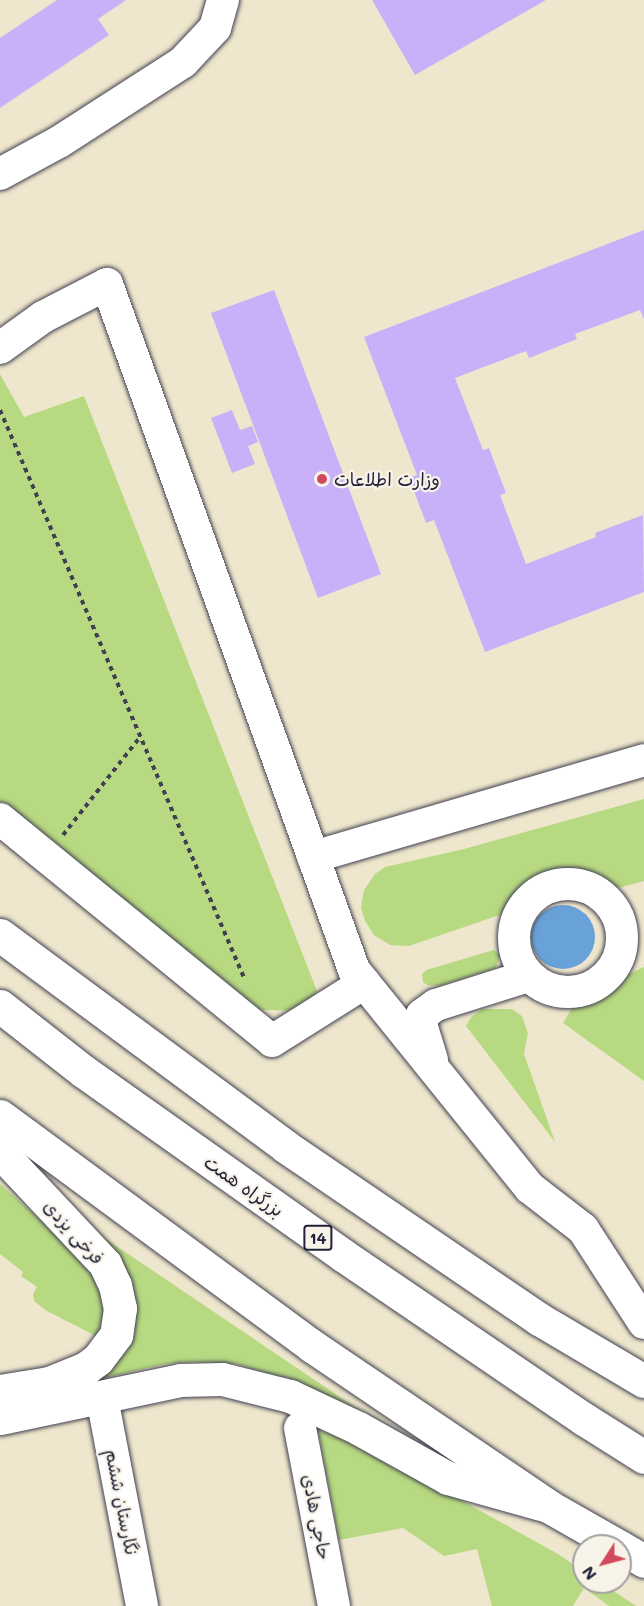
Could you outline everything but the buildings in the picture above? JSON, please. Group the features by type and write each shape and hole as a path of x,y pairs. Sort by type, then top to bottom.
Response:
{"main road":[{"path":"0,935 286,1147 539,1319 644,1381"},
{"name":"بزرگراه همت","path":"0,1006 83,1071 344,1256 584,1419 644,1457"},
{"path":"0,1116 312,1346 548,1506 598,1534"},
{"name":"فرخی یزدی","path":"0,1152 105,1264 115,1285 120,1308 116,1335 98,1359 86,1368 49,1383 0,1392"},
{"path":"0,1418 180,1380 222,1379 258,1386 290,1396 358,1428 448,1478 548,1506"}],"street":[{"path":"0,174 59,142 183,62 215,28 223,0"},
{"path":"0,348 43,317 107,284 354,970 530,1188 583,1229 644,1323"},
{"path":"313,857 644,760"},
{"path":"0,819 272,1041 364,982"},
{"path":"569,883 588,887 604,897 616,913 633,927 616,964 606,978 592,987 575,993 558,992 542,986 528,976 516,954 514,927 521,909 534,895 550,886 569,883"},
{"path":"437,1073 422,1028 422,1015 436,1005 528,976"},
{"name":"نگارستان ششم","path":"102,1398 142,1606"},
{"name":"حاجی هادی","path":"300,1428 334,1606"}],"path":[{"path":"0,410 248,987"},
{"path":"45,856 141,737"}],"green space":[{"path":"0,374 24,417 84,396 317,991 303,1011 210,1008 0,829"},
{"path":"644,799 644,881 611,890 573,876 545,876 526,888 508,912 409,946 390,945 374,935 365,921 361,908 364,890 375,874 385,867 464,849"},
{"path":"494,950 500,955 496,968 439,986 427,985 423,982 422,974 426,970"},
{"path":"644,967 644,1081 563,1023 578,998"},
{"path":"483,1009 512,1009 522,1016 528,1033 524,1054 555,1142 466,1026 472,1016"},
{"path":"0,1184 96,1269 105,1305 98,1337 47,1311 34,1301 33,1294 37,1287 21,1276 23,1272 0,1254"},
{"path":"103,1237 426,1455 286,1380 238,1364 190,1362 165,1364 95,1380 135,1313 132,1280"},
{"path":"318,1430 360,1444 558,1554 572,1564 572,1594 580,1594 573,1606 492,1606 477,1549 444,1556 403,1528 339,1540"},
{"path":"592,1594 618,1594 636,1606 609,1606"}],"water":[{"path":"557,905 569,905 586,914 593,925 595,937 593,949 586,960 569,969 557,969 545,964 536,955 531,943 531,931 536,919 545,910"}],"place":[{"name":"وزارت اطلاعات","path":"322,479"}]}
